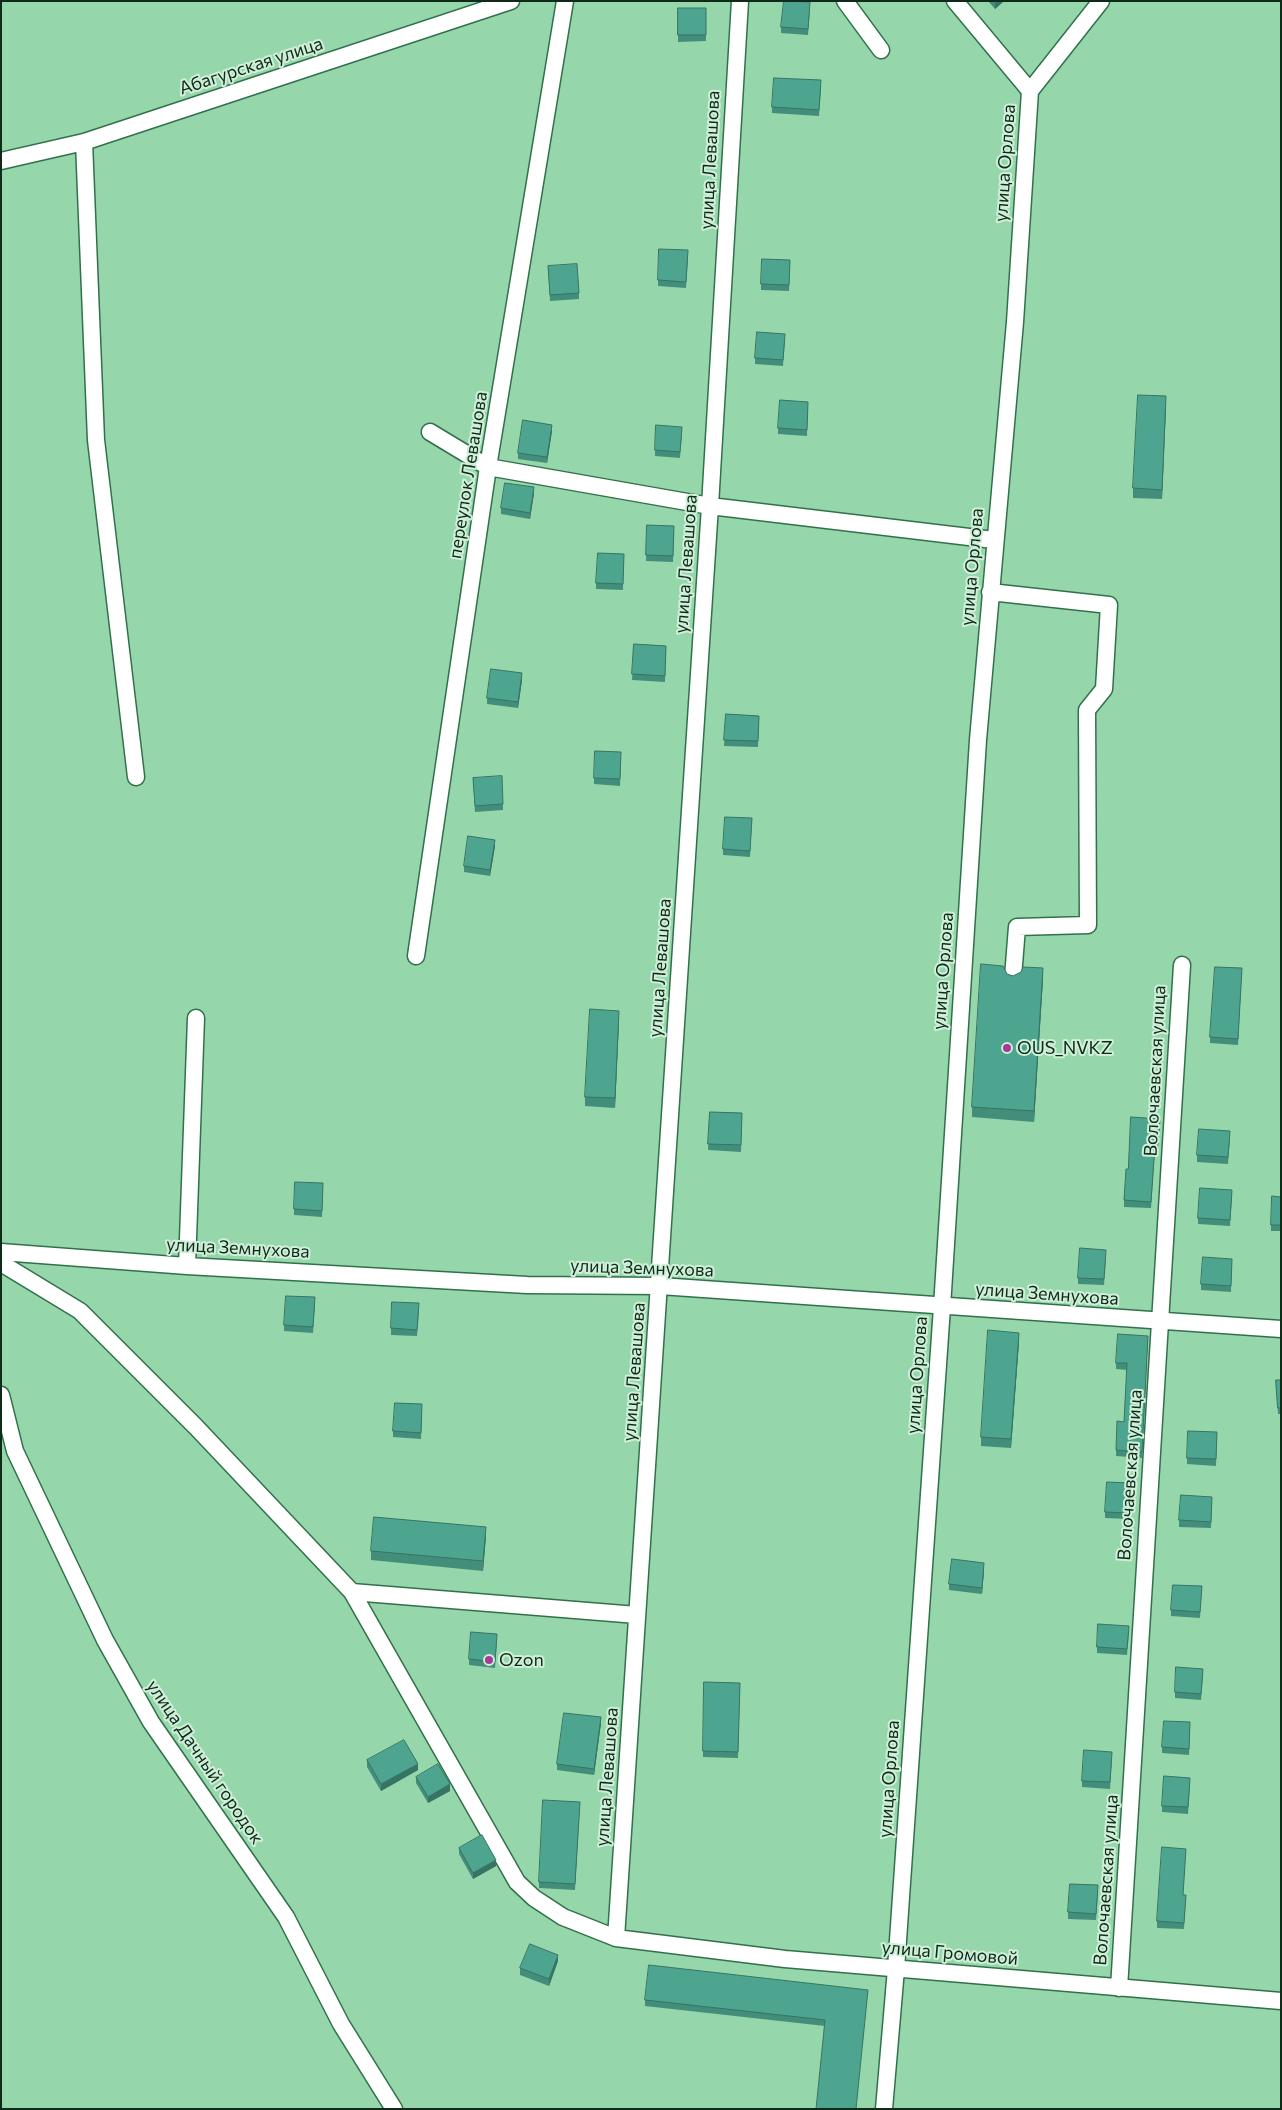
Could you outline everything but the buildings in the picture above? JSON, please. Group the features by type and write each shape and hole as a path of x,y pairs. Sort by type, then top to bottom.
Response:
{"street":[{"name":"Абагурская улица","path":"1,161 84,142 511,1"},
{"name":"переулок Левашова","path":"416,956 488,468 565,1"},
{"name":"улица Левашова","path":"616,1938 710,506 740,1"},
{"path":"846,1 881,50"},
{"path":"955,1 1030,90"},
{"name":"улица Орлова","path":"884,2109 896,1968 942,1307 965,934 994,540 1015,322 1030,90 1101,1"},
{"path":"84,142 96,440 136,777"},
{"path":"430,432 488,468 710,506 994,540"},
{"path":"990,592 1110,605 1104,689 1087,710 1088,925 1017,926 1013,977"},
{"name":"Волочаевская улица","path":"1119,1988 1182,965"},
{"path":"187,1266 196,1018"},
{"name":"улица Земнухова","path":"1,1252 187,1266 527,1285 660,1286 1281,1329"},
{"name":"улица Громовой","path":"1,1263 80,1311 203,1433 352,1592 517,1882 534,1898 563,1917 616,1938 785,1959 1281,2001"},
{"name":"улица Дачный городок","path":"1,1395 15,1451 105,1640 151,1722 286,1917 341,2024 394,2109"},
{"path":"352,1592 637,1615"}],"place":[{"name":"OUS_NVKZ","path":"1007,1048"},
{"name":"Ozon","path":"489,1660"}]}
